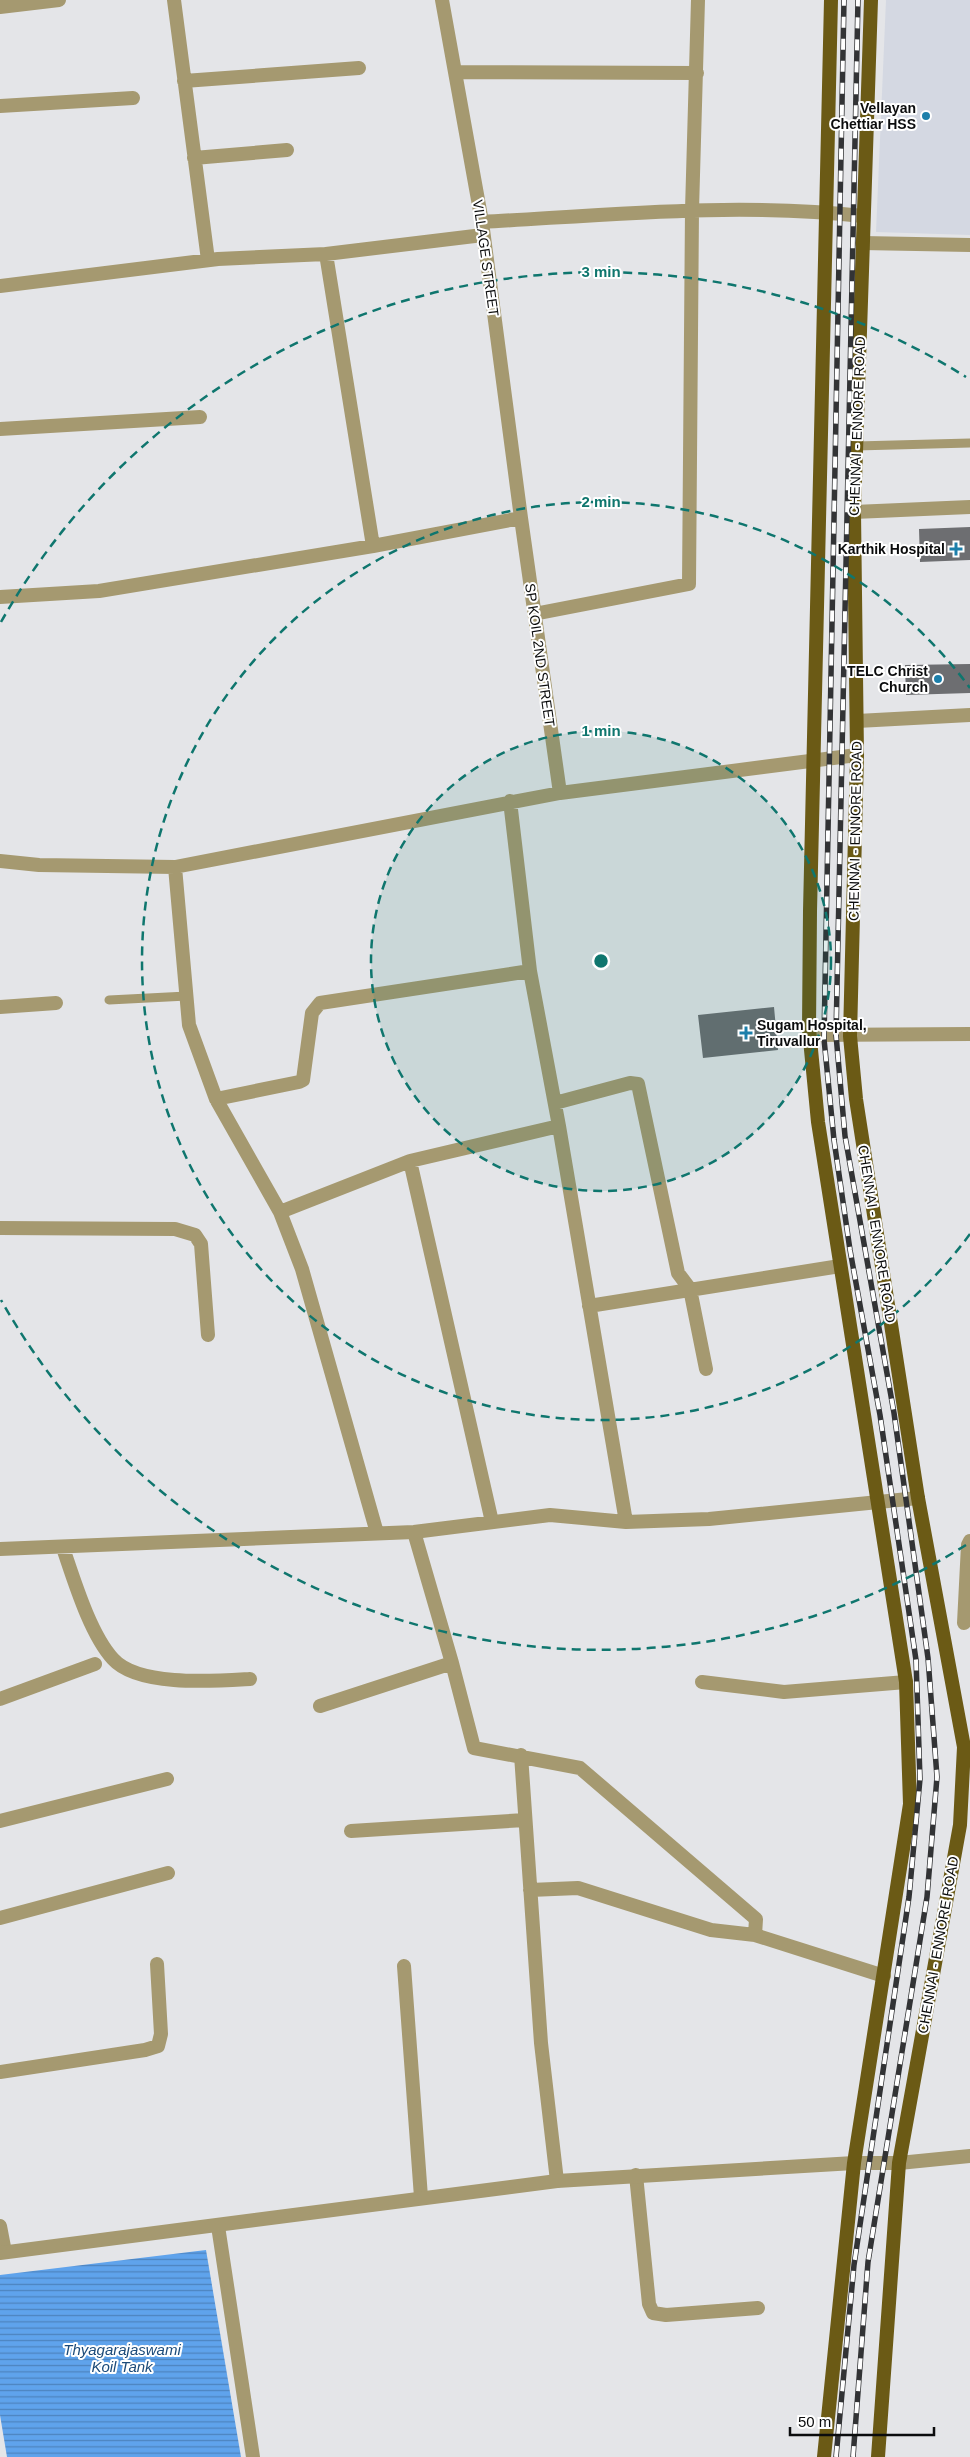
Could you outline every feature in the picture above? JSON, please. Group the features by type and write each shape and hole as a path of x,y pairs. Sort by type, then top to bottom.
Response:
{"main road":[{"path":"824,2457 854,2163 910,1804 906,1682 818,1122 810,1035 812,760 828,212 831,0"},
{"name":"CHENNAI - ENNORE ROAD","path":"871,0 854,512 857,755 850,1036 856,1099 918,1498 964,1747 960,1825 899,2163 878,2457"}],"street":[{"path":"0,7 59,0"},
{"path":"174,0 208,260"},
{"name":"VILLAGE STREET","path":"442,0 483,229 520,518"},
{"path":"534,614 689,584 692,210 698,0"},
{"path":"184,81 359,68"},
{"path":"456,72 697,73"},
{"path":"0,106 133,98"},
{"path":"194,158 287,150"},
{"path":"0,286 208,260 326,254 483,229 692,210 828,212 863,216"},
{"path":"862,242 970,245"},
{"path":"326,254 373,546"},
{"path":"0,429 200,417"},
{"path":"854,512 970,507"},
{"path":"0,597 98,591 373,546 520,518"},
{"name":"SP KOIL 2ND STREET","path":"520,518 560,793"},
{"path":"857,721 970,715"},
{"path":"0,860 39,866 175,867 510,801 857,755"},
{"path":"510,801 530,971 555,1102 626,1522"},
{"path":"175,867 189,1025 216,1099 280,1212 302,1269 377,1533"},
{"path":"216,1099 303,1080 312,1013 320,1003 530,971"},
{"path":"0,1007 56,1003"},
{"path":"810,1035 970,1034"},
{"path":"555,1102 630,1082 638,1084 678,1273 690,1289 706,1369"},
{"path":"280,1212 410,1161 559,1126"},
{"path":"410,1161 492,1522"},
{"path":"0,1228 175,1229 195,1235 201,1244 208,1335"},
{"path":"589,1306 840,1266"},
{"path":"0,1549 63,1548 414,1532 550,1515 626,1522 710,1519 918,1498"},
{"path":"414,1532 452,1663 474,1748 477,1750 521,1755 580,1768 756,1919 755,1935"},
{"path":"942,1623 967,1623 968,1545 970,1541"},
{"path":"63,1548 87,1612 104,1647 114,1661 144,1675 167,1679 203,1682 250,1679"},
{"path":"320,1706 452,1663"},
{"path":"0,1699 95,1664"},
{"path":"702,1682 784,1692 906,1682"},
{"path":"521,1755 541,2043 557,2181"},
{"path":"0,1821 167,1779"},
{"path":"351,1832 525,1820"},
{"path":"0,1918 168,1873"},
{"path":"530,1890 578,1888 711,1930 755,1935 884,1976"},
{"path":"0,2072 145,2050 158,2046 161,2034 156,1964"},
{"path":"404,1966 421,2197"},
{"path":"0,2226 2,2252 218,2226 421,2197 557,2181 854,2163 899,2163 970,2156"},
{"path":"636,2175 649,2304 653,2312 666,2315 758,2308"},
{"path":"218,2226 253,2457"}],"lane":[{"path":"856,446 970,443"},
{"path":"110,1000 187,996"}],"shaded area":[{"name":"Vellayan Chettiar HSS","path":"886,0 970,0 970,235 876,232"}],"water":[{"name":"Thyagarajaswami Koil Tank","path":"206,2250 241,2457 7,2457 0,2415 0,2275"}],"building":[{"path":"970,527 970,560 920,562 919,529"},
{"name":"TELC Christ Church","path":"970,664 970,693 906,695 905,665"},
{"path":"774,1007 778,1050 703,1058 698,1015"}],"railway":[{"path":"836,2457 854,2265 909,1897 920,1779 916,1660 880,1415 850,1250 834,1140 824,1039 844,0"},
{"path":"853,2457 868,2262 927,1897 937,1777 928,1658 894,1413 845,1136 836,1035 858,0"}],"place":[{"name":"Vellayan Chettiar HSS","path":"926,116"},
{"name":"Karthik Hospital","path":"956,549"},
{"name":"TELC Christ Church","path":"938,679"},
{"name":"Sugam Hospital, Tiruvallur","path":"746,1033"}]}
